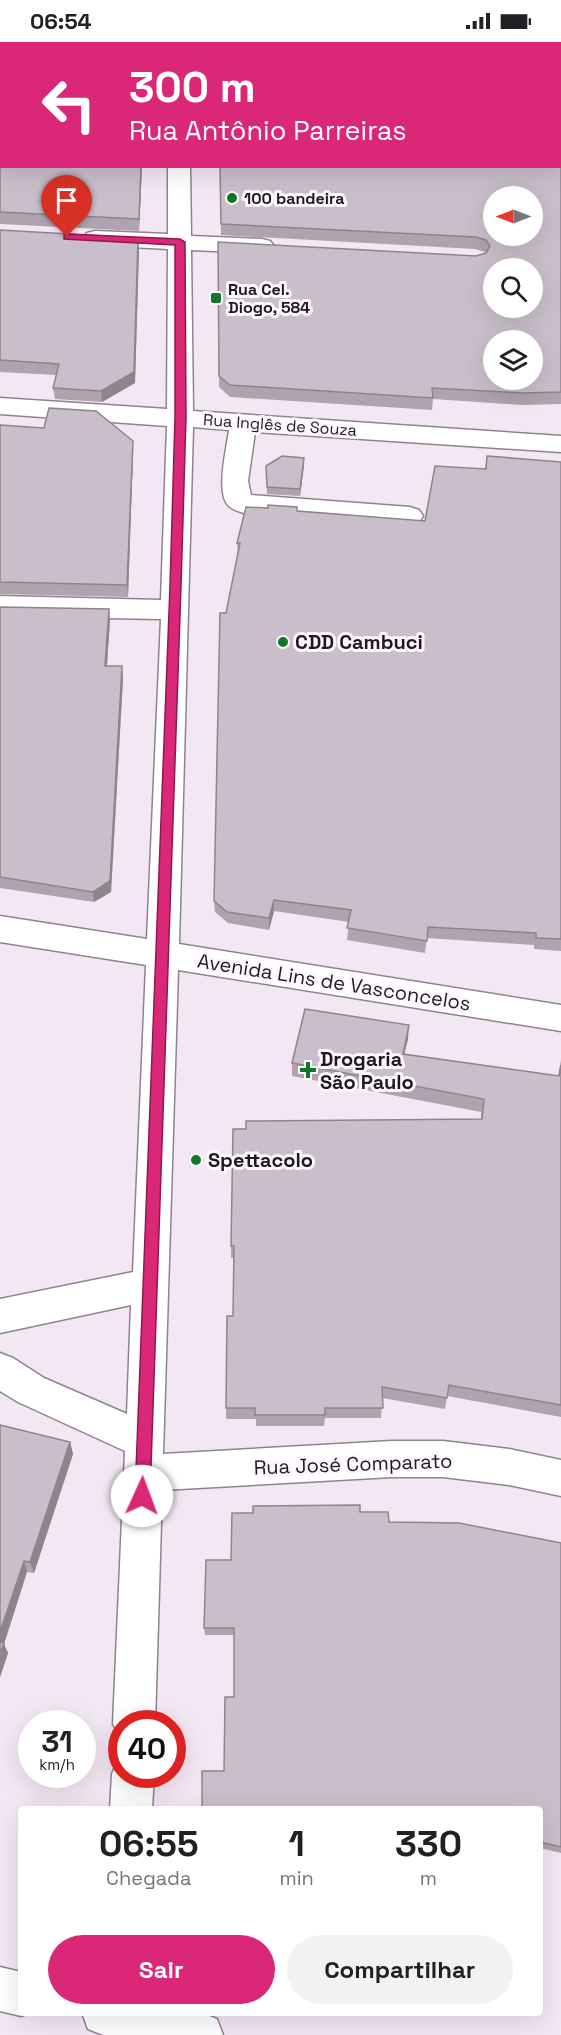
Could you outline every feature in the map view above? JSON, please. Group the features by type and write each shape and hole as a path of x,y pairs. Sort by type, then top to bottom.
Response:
{"street":[{"path":"135,1710 175,610 180,418 179,168"},
{"path":"72,237 290,248"},
{"name":"Rua Inglês de Souza","path":"0,406 561,444"},
{"path":"243,423 235,481 238,500 248,505 410,516"},
{"path":"0,606 175,610"},
{"name":"Avenida Lins de Vasconcelos","path":"0,929 561,1018"},
{"path":"0,1316 150,1285"},
{"path":"0,1370 144,1457"},
{"name":"Rua José Comparato","path":"144,1457 443,1459 509,1467 561,1478"},
{"path":"132,1806 133,1788"},
{"path":"0,1989 18,1993"},
{"path":"119,2020 201,2035"}],"building":[{"path":"0,168 141,168 139,219 0,212"},
{"path":"220,168 561,168 561,392 524,393 432,388 433,398 230,385 219,376 218,242 476,256 486,253 490,246 543,246 543,186 483,186 483,239 221,224"},
{"path":"0,230 138,238 134,372 101,391 53,388 59,364 0,360"},
{"path":"49,408 96,411 133,441 127,585 0,582 0,425 44,428"},
{"path":"282,456 304,458 300,489 267,487 266,466"},
{"path":"487,456 561,462 561,939 536,938 536,933 428,927 427,941 347,928 351,910 274,900 269,918 227,912 214,901 220,613 226,613 240,543 237,543 246,507 268,508 268,505 297,507 297,511 425,521 435,466 486,469"},
{"path":"0,607 109,609 105,666 122,666 110,881 93,892 0,877"},
{"path":"305,1009 409,1025 403,1054 559,1076 561,1065 561,1405 449,1385 447,1398 382,1387 383,1408 325,1408 325,1415 255,1415 255,1408 226,1408 227,1316 233,1316 234,1246 231,1246 233,1129 246,1129 246,1121 482,1119 484,1099 292,1063"},
{"path":"0,1425 70,1442 30,1562 24,1561 0,1632"},
{"path":"360,1505 360,1512 388,1512 389,1522 459,1523 561,1543 561,1847 543,1843 543,1806 202,1806 202,1771 224,1771 225,1697 234,1697 234,1628 204,1628 206,1560 231,1560 232,1513 253,1513 253,1506"},
{"path":"0,1642 4,1643 0,1654"}],"place":[{"name":"100 bandeira","path":"232,198"},
{"name":"Rua Cel. Diogo, 584","path":"216,298"},
{"name":"CDD Cambuci","path":"283,642"},
{"name":"Drogaria São Paulo","path":"308,1070"},
{"name":"Spettacolo","path":"196,1160"}],"route":[{"path":"67,237 180,242 180,418 176,586 142,1496"}]}
